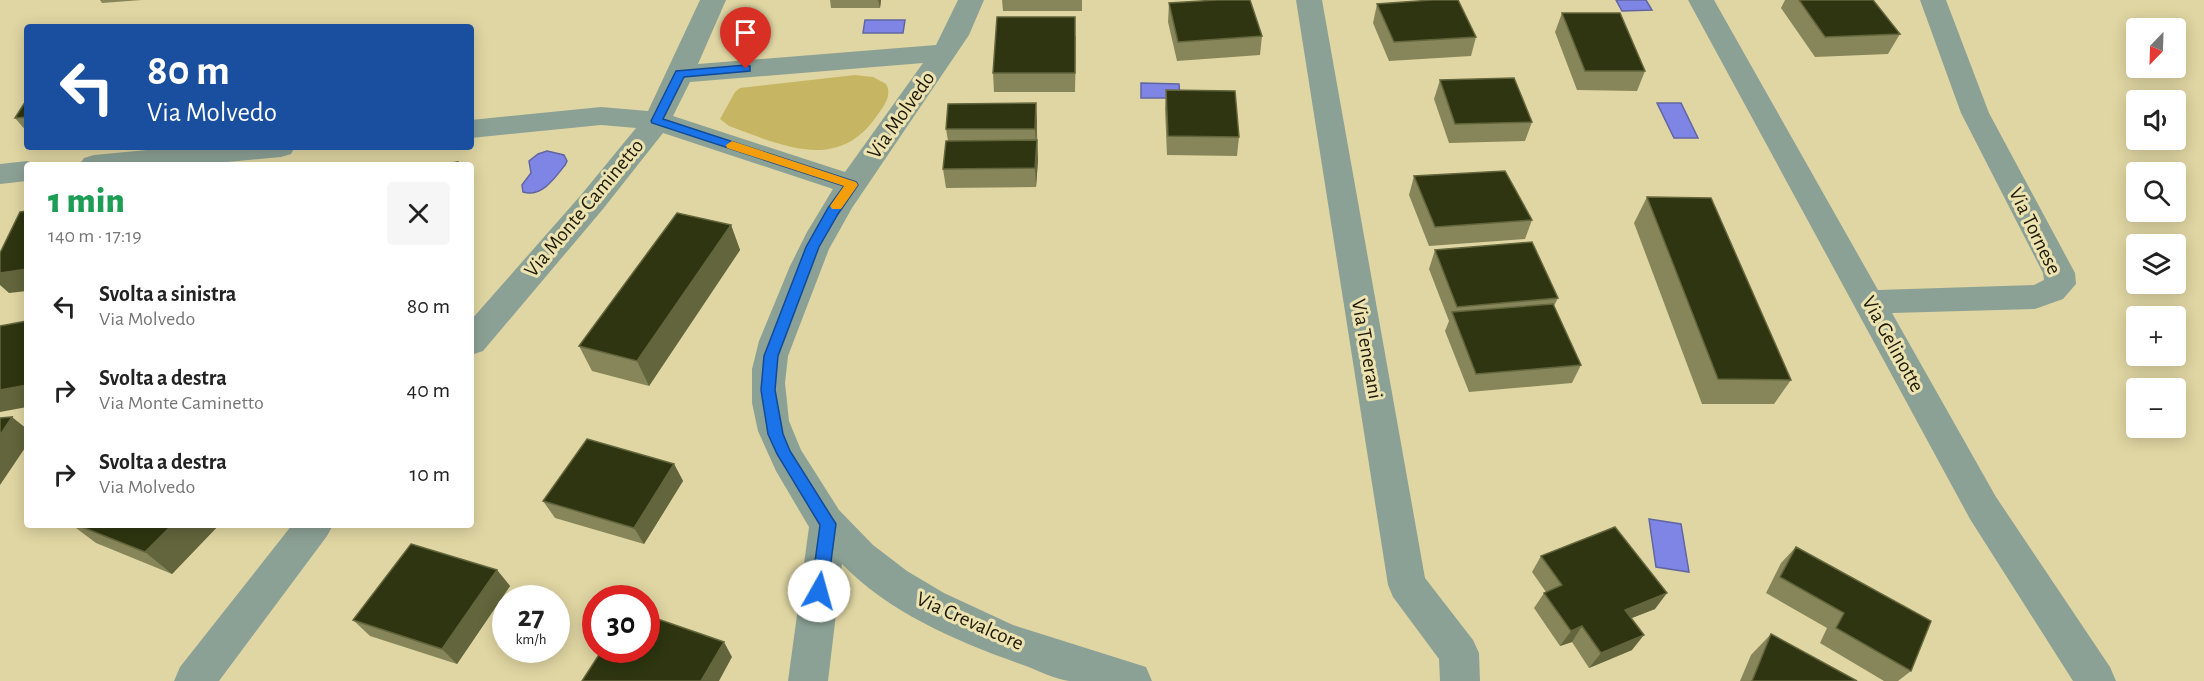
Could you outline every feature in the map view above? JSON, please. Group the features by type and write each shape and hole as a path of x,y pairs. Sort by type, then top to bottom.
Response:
{"street":[{"name":"Via Monte Caminetto","path":"474,339 592,202 657,121 712,0"},
{"name":"Via Molvedo","path":"852,185 956,35 971,0"},
{"name":"Via Tenerani","path":"1309,0 1407,585 1459,653 1460,681"},
{"name":"Via Gelinotte","path":"1701,0 1983,508 2096,681"},
{"name":"Via Tornese","path":"1870,302 2035,297 2052,291 2060,284 2059,273 1975,113 1933,0"},
{"name":"Via Molvedo","path":"680,74 944,53"},
{"path":"474,129 601,116 657,121 852,185"},
{"path":"124,162 250,150"},
{"path":"0,174 24,171"},
{"name":"Via Crevalcore","path":"852,185 833,211 813,247 771,356 768,390 772,422 784,454 828,524 857,555 922,602 1007,640 1132,681"},
{"path":"808,681 828,524"},
{"path":"194,681 312,528"}],"shaded area":[{"path":"855,75 873,77 886,84 888,97 876,117 861,134 844,145 807,150 768,140 729,126 720,119 735,92 740,88"}],"water":[{"path":"1616,0 1646,0 1652,10 1622,11"},
{"path":"865,20 905,20 903,33 863,33"},
{"path":"1141,83 1179,84 1180,98 1141,98"},
{"path":"1657,103 1681,103 1698,138 1674,138"},
{"path":"547,151 564,155 567,161 565,165 542,190 523,192 522,185 531,173 529,161"},
{"path":"1649,519 1681,524 1689,572 1656,567"}],"building":[{"path":"1250,0 1262,36 1178,42 1169,3"},
{"path":"1458,0 1476,37 1394,42 1377,4"},
{"path":"1799,0 1873,0 1900,34 1825,37"},
{"path":"1562,13 1620,13 1645,71 1585,71"},
{"path":"997,17 1075,17 1075,73 993,73"},
{"path":"1514,78 1532,122 1455,124 1440,80"},
{"path":"1166,90 1235,91 1239,137 1168,136"},
{"path":"1036,103 1035,129 946,129 948,104"},
{"path":"24,104 24,117 15,118"},
{"path":"1037,140 1035,168 943,169 946,141"},
{"path":"1505,171 1532,220 1435,227 1414,176"},
{"path":"1647,197 1711,198 1791,380 1718,379"},
{"path":"24,211 24,269 0,273 0,253 20,212"},
{"path":"677,213 731,225 637,361 579,346"},
{"path":"1532,242 1558,298 1457,307 1435,250"},
{"path":"1553,304 1581,365 1476,374 1452,312"},
{"path":"24,322 24,386 0,390 0,326"},
{"path":"12,417 0,435 0,418"},
{"path":"587,439 674,464 634,528 543,501"},
{"path":"1615,527 1667,593 1625,610 1644,635 1601,653 1582,626 1571,631 1544,593 1562,585 1541,556"},
{"path":"85,528 169,528 145,552"},
{"path":"411,544 497,570 442,649 353,620"},
{"path":"1796,547 1931,621 1911,671 1836,628 1844,613 1780,577"},
{"path":"660,620 724,642 701,681 582,681 594,663 660,663"},
{"path":"1771,634 1857,681 1752,681"}],"slow traffic":[{"path":"732,145 852,185 837,206"}],"route":[{"path":"746,69 680,74 657,121 852,185 833,211 813,247 793,295 771,356 768,390 770,411 784,454 828,524 819,591"}]}
